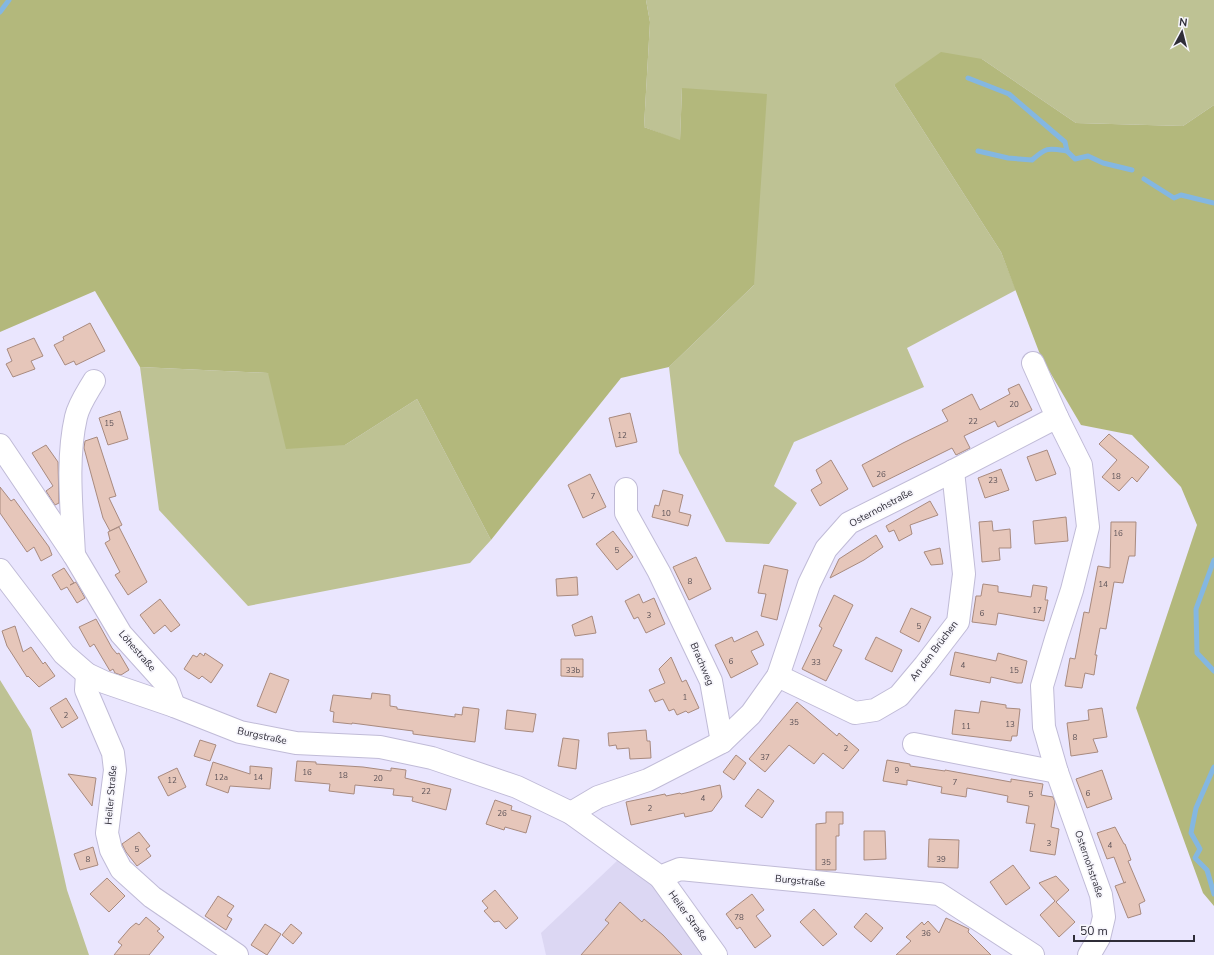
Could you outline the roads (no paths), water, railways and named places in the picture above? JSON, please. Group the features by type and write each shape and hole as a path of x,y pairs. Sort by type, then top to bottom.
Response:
{"street":[{"name":"Osternohstraße","path":"1033,363 1057,417 1081,465 1088,527 1072,590 1042,686 1044,727 1057,772 1101,895 1104,917 1099,938 1089,955"},
{"name":"Löhestraße","path":"74,555 70,478 74,431 76,416 94,381"},
{"name":"Osternohstraße","path":"722,742 751,714 778,676 809,584 826,549 848,523 954,471 1057,417"},
{"name":"Löhestraße","path":"0,445 74,555 121,634 166,684 174,706"},
{"name":"An den Brüchen","path":"778,676 855,713 875,710 899,696 958,622 964,574 954,471"},
{"name":"Brachweg","path":"626,489 626,513 659,572 711,681 722,742"},
{"name":"Burgstraße","path":"0,570 64,654 87,674 104,682 174,706 240,732 296,743 380,747 432,758 518,787 571,813 660,877 680,869 939,894 1033,955"},
{"name":"Heiler Straße","path":"87,674 86,690 113,753 115,770 108,833 111,850 121,868 152,897 237,955"},
{"path":"571,813 598,797 648,780 722,742"},
{"path":"914,744 1057,772"},
{"name":"Heiler Straße","path":"660,877 716,955"}],"waterway":[{"path":"0,12 9,0"},
{"path":"968,78 1009,94 1065,142 1067,151 1075,159 1088,156 1103,163 1132,170"},
{"path":"978,151 1008,158 1032,160 1048,150 1056,149 1067,151"},
{"path":"1144,179 1174,198 1181,195 1214,203"},
{"path":"1214,560 1196,609 1197,653 1214,671"},
{"path":"1214,767 1196,808 1191,833 1200,849 1195,858 1207,870 1214,894"}]}
